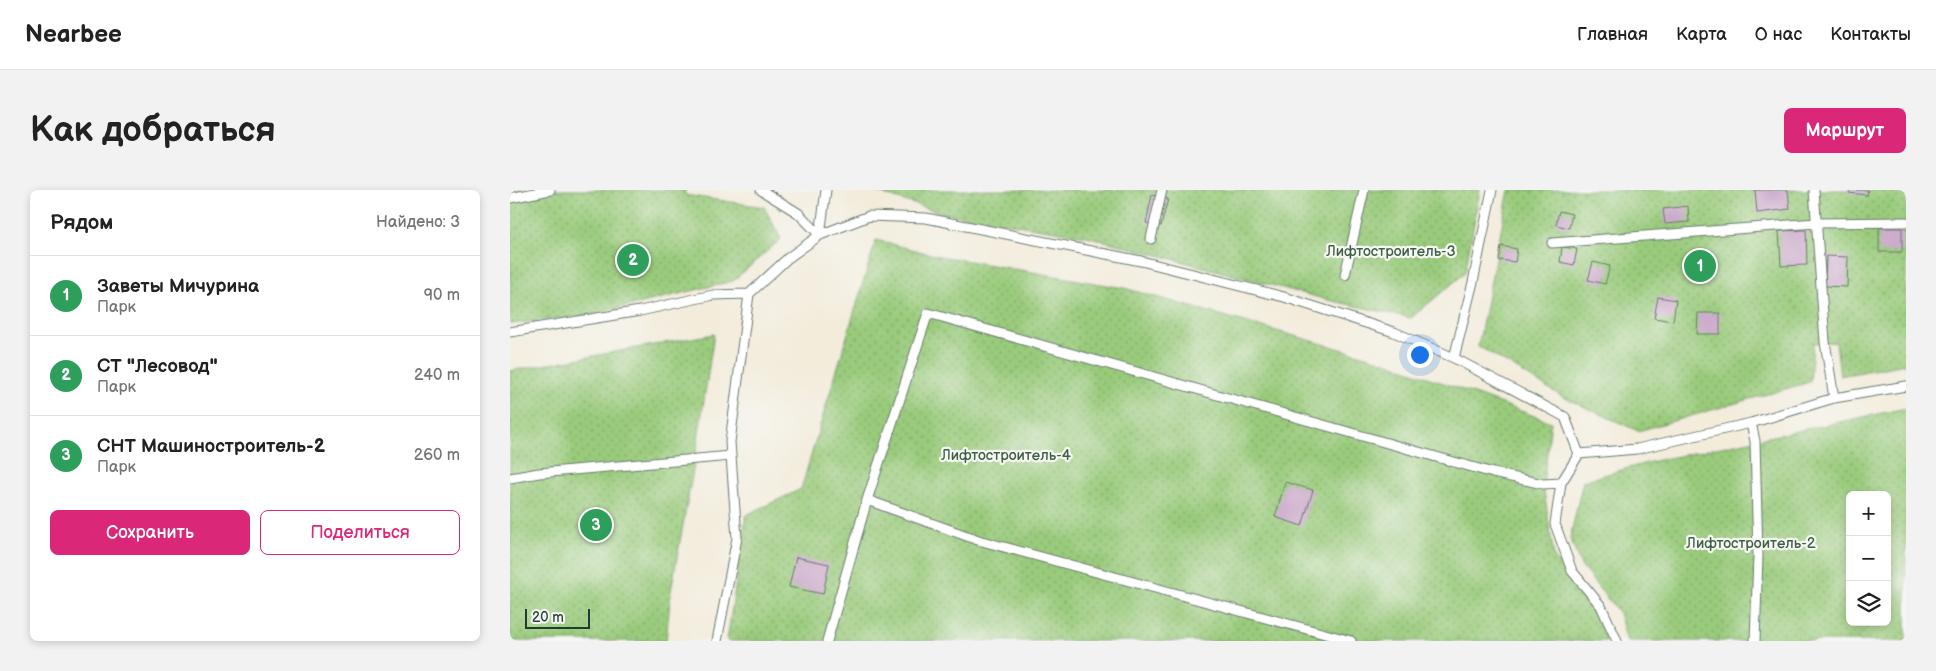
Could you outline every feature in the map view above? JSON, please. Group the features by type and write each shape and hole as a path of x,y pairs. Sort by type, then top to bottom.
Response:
{"lane":[{"path":"510,198 550,190"},
{"path":"761,190 798,213 820,235"},
{"path":"820,235 826,190"},
{"path":"1151,239 1162,190"},
{"path":"1345,275 1364,190"},
{"path":"1454,358 1474,282 1492,190"},
{"path":"1814,190 1826,342 1834,398"},
{"path":"718,641 737,538 730,442 749,294 788,258 820,235 869,216 926,218 1141,262 1284,297 1394,332 1454,358 1565,417 1579,454"},
{"path":"1552,243 1816,223 1906,222"},
{"path":"510,332 640,311 713,295 749,294"},
{"path":"826,641 867,500 928,313 1493,473 1542,484 1561,483"},
{"path":"1579,454 1637,449 1751,423 1834,398 1906,386"},
{"path":"1751,423 1755,441 1758,556 1755,641"},
{"path":"1579,454 1561,483 1555,524 1572,571 1602,606 1617,641"},
{"path":"510,478 731,456"},
{"path":"867,500 978,540 1351,641"}],"green space":[{"path":"510,190 685,190 685,195 764,207 781,239 733,281 591,315 510,324"},
{"name":"Лифтостроитель-3","path":"870,190 1480,190 1465,273 1411,318 1324,299 1086,236 942,213"},
{"path":"1509,190 1906,190 1906,364 1840,376 1836,342 1813,343 1810,382 1638,431 1563,397 1478,346"},
{"name":"Лифтостроитель-4","path":"876,240 934,255 1124,288 1380,360 1551,422 1543,484 1554,557 1586,600 1606,641 727,641 746,515 801,489"},
{"path":"714,334 695,459 671,591 666,641 510,641 510,371"},
{"name":"Лифтостроитель-2","path":"1906,408 1906,641 1627,641 1619,613 1581,566 1570,538 1583,481 1650,462"}],"building":[{"path":"1755,190 1788,190 1790,209 1757,213"},
{"path":"1850,190 1868,190 1867,195 1849,193"},
{"path":"1152,195 1168,199 1161,226 1146,223"},
{"path":"1688,206 1689,222 1665,224 1663,209"},
{"path":"1559,211 1572,214 1569,228 1556,225"},
{"path":"1879,228 1902,228 1902,252 1879,252"},
{"path":"1806,230 1807,265 1781,266 1779,231"},
{"path":"1501,246 1517,249 1515,262 1499,260"},
{"path":"1562,247 1577,249 1574,265 1560,262"},
{"path":"1826,256 1848,257 1847,287 1825,286"},
{"path":"1593,262 1610,266 1605,284 1588,280"},
{"path":"1658,297 1676,300 1673,321 1654,318"},
{"path":"1698,313 1720,313 1720,334 1697,334"},
{"path":"1285,482 1313,490 1302,526 1275,517"},
{"path":"796,557 829,564 823,594 789,587"}],"place":[{"name":"СТ \"Лесовод\"","path":"633,260"},
{"name":"Заветы Мичурина","path":"1700,266"},
{"name":"СНТ Машиностроитель-2","path":"596,525"}]}
